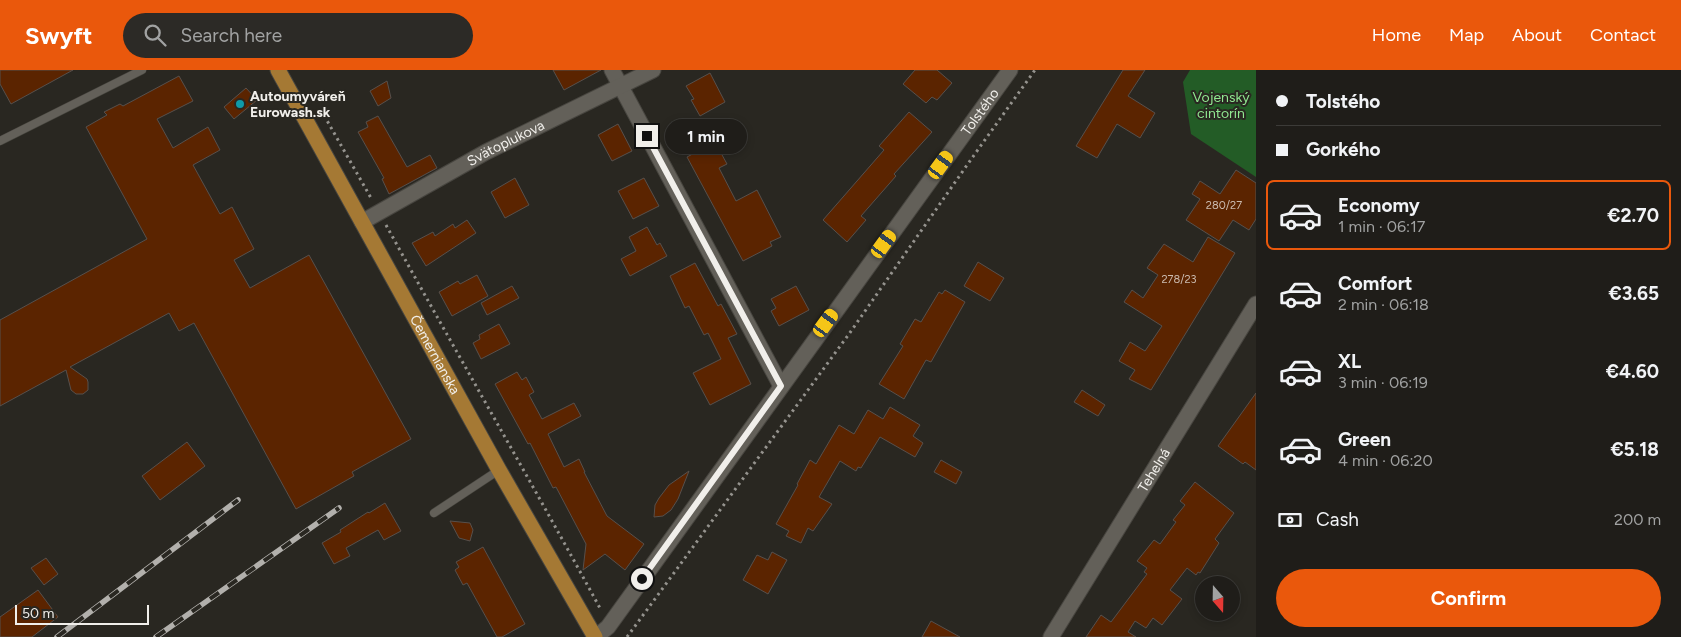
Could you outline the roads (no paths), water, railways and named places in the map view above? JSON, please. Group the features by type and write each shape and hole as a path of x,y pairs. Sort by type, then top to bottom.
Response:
{"main road":[{"name":"Čemernianska","path":"280,71 499,470 596,637"}],"street":[{"path":"612,70 781,386"},
{"name":"Svätoplukova","path":"362,222 486,152 653,70"},
{"name":"Tolstého","path":"596,637 608,627 1010,70"},
{"name":"Tehelná","path":"1052,637 1256,304"}],"lane":[{"path":"0,141 142,70"},
{"path":"434,513 499,470"}],"railway":[{"path":"57,637 238,500"},
{"path":"156,637 339,508"}],"place":[{"name":"Autoumyváreň Eurowash.sk","path":"240,104"}],"park label":[{"name":"Vojenský cintorín","path":"1221,106"}]}
